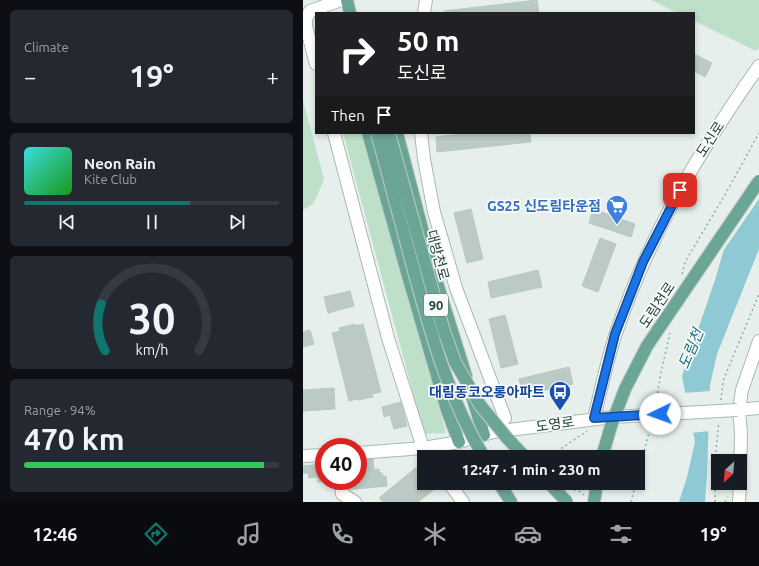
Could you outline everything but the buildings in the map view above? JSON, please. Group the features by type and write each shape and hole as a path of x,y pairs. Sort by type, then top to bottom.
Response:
{"main road":[{"path":"368,134 447,410 459,442"},
{"name":"대방천로","path":"377,134 433,342 448,385 480,450"},
{"name":"대방천로","path":"389,134 443,328 455,362 480,405 518,450"},
{"path":"397,134 432,267 489,434"},
{"name":"도림천로","path":"604,450 611,426 625,389 647,346 759,181"},
{"path":"503,490 511,502"},
{"path":"556,490 567,502"},
{"path":"594,502 596,490"}],"street":[{"path":"424,12 426,0"},
{"path":"315,60 306,26 306,19 311,11 348,7"},
{"name":"도신로","path":"594,418 615,334 643,262 693,165 759,66"},
{"path":"334,134 388,338 425,450"},
{"path":"421,134 434,212 456,288 505,418 489,434"},
{"path":"741,454 741,433 738,410 742,390 759,340"},
{"name":"도영로","path":"433,450 489,434 594,418 759,408"},
{"name":"도영로","path":"367,453 417,452"},
{"path":"303,456 315,455"},
{"path":"342,490 342,494 355,502"},
{"path":"454,490 463,502"},
{"path":"739,502 740,490"}],"path":[{"path":"721,404 723,381 759,294"},
{"path":"715,502 716,449 719,419"},
{"path":"559,450 587,431"},
{"path":"631,502 634,490"}],"green space":[{"path":"651,0 759,0 759,48 756,51 695,21 695,12 676,12"},
{"path":"303,100 324,179 313,204 303,210"},
{"path":"343,134 365,134 446,433 424,434"}],"water":[{"name":"도림천","path":"759,163 759,249 717,354 710,385 705,502 679,502 687,477 695,442 682,376 716,277 741,190"}],"pier":[{"path":"759,161 759,199 719,257 740,189"},
{"path":"711,391 710,431 691,433 683,393"}],"place":[{"name":"GS25 신도림타운점","path":"617,226"},
{"name":"대림동코오롱아파트","path":"560,412"}],"route":[{"path":"660,414 594,418 615,334 643,262 680,190"}]}
